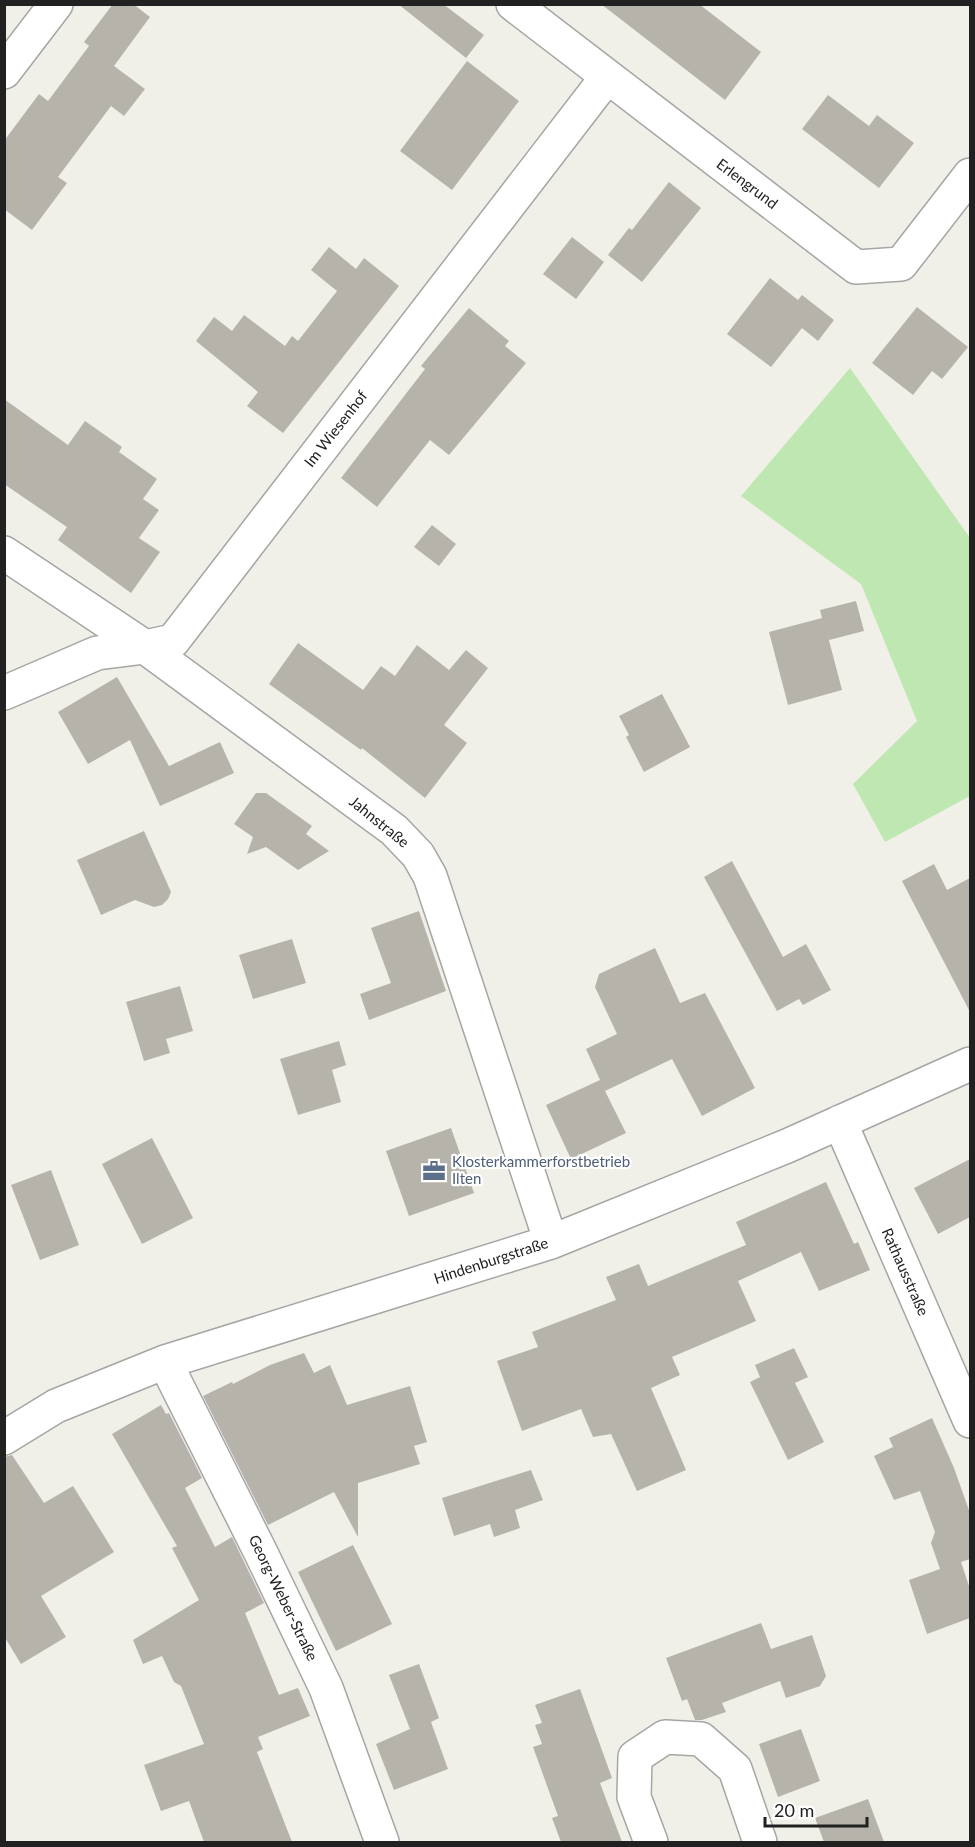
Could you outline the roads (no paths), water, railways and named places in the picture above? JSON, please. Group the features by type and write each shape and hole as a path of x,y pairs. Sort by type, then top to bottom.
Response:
{"street":[{"path":"4,72 56,4"},
{"name":"Erlengrund","path":"513,4 856,267 901,264 970,175"},
{"name":"Im Wiesenhof","path":"4,693 97,653 173,641 607,77"},
{"name":"Jahnstraße","path":"4,553 145,647 394,830 418,855 430,876 551,1242"},
{"name":"Hindenburgstraße","path":"4,1438 56,1406 165,1362 551,1242 840,1122 970,1064"},
{"name":"Rathausstraße","path":"840,1122 970,1421"},
{"name":"Georg-Weber-Straße","path":"165,1362 326,1688 382,1842"},
{"path":"651,1842 634,1797 635,1757 666,1737 701,1739 735,1769 760,1842"}],"place":[{"name":"Klosterkammerforstbetrieb Ilten","path":"434,1171"}]}
